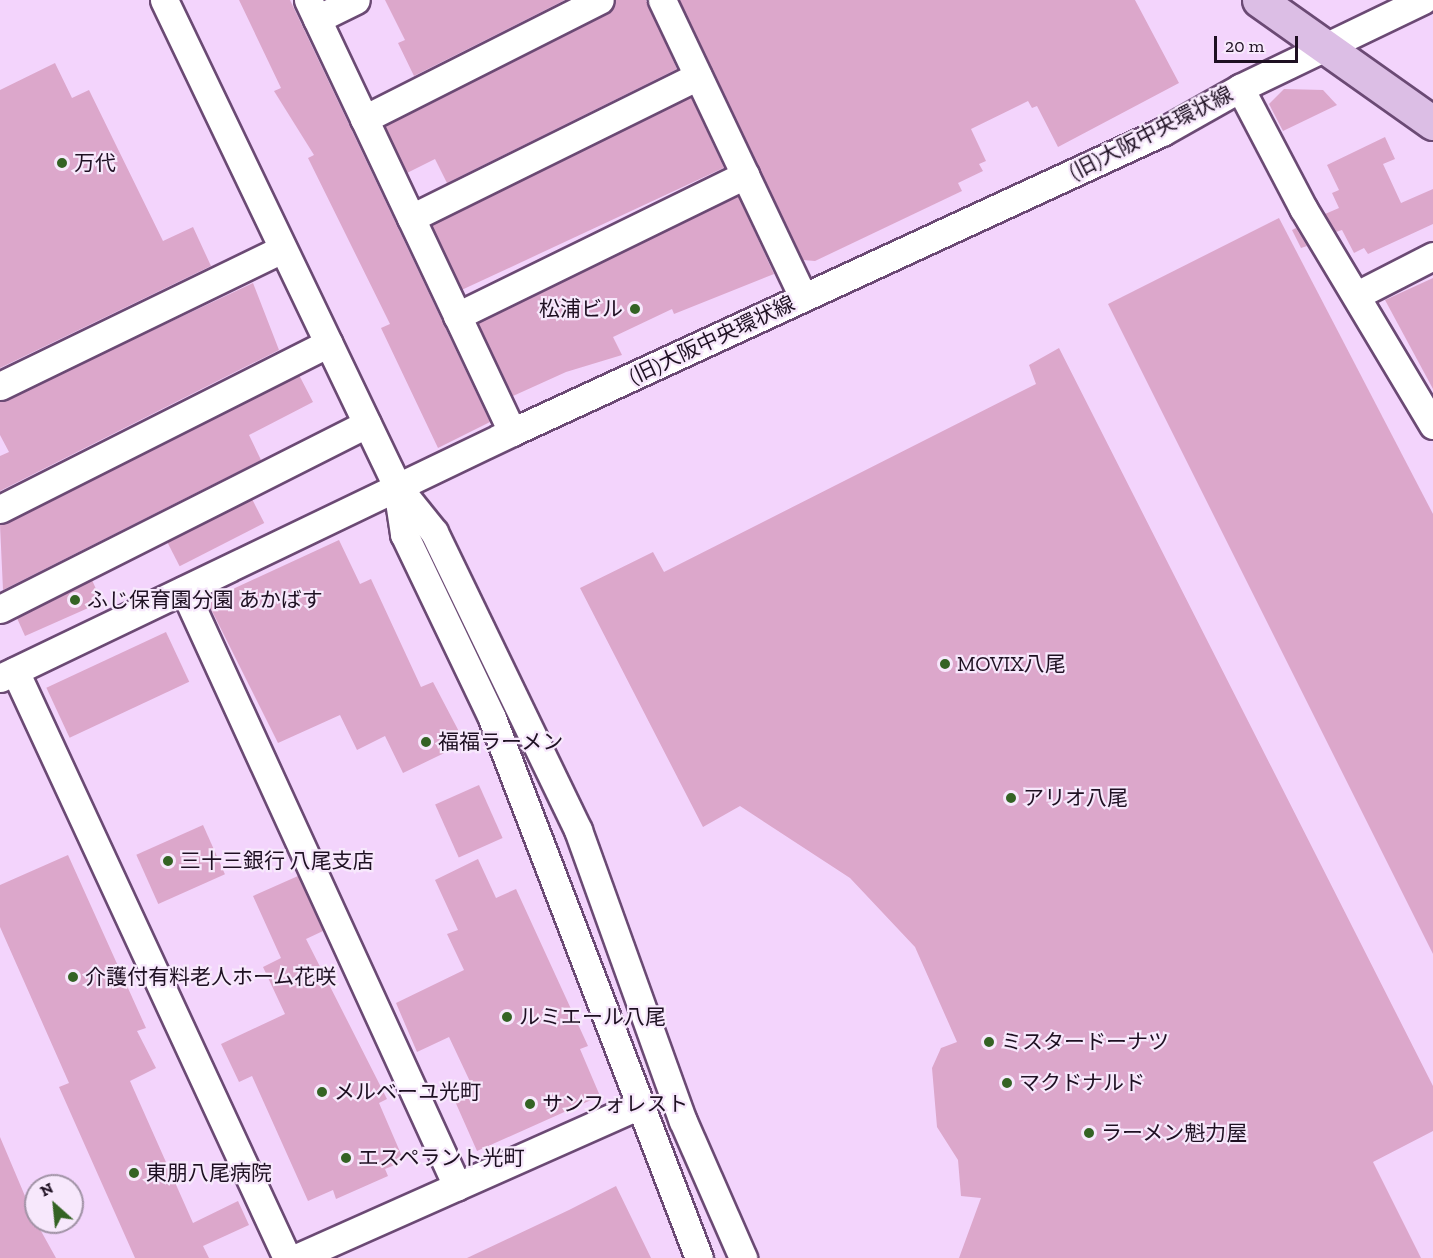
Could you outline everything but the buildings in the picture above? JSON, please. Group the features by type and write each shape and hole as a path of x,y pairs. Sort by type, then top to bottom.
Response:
{"main road":[{"path":"1259,0 1433,123"}],"street":[{"path":"164,0 397,486 434,532 591,859 683,1121 743,1258"},
{"path":"356,0 313,10 512,432"},
{"path":"364,119 600,0"},
{"path":"662,0 803,297"},
{"name":"(旧)大阪中央環状線","path":"5,674 512,432 1162,132 1240,88 1324,45 1422,7"},
{"path":"411,218 698,76"},
{"path":"1240,88 1303,208 1358,295 1422,382 1433,425"},
{"path":"457,316 745,175"},
{"path":"0,386 282,249"},
{"path":"1358,295 1433,256"},
{"path":"0,509 328,343"},
{"path":"0,609 367,424"},
{"path":"397,486 404,534 492,718 699,1258"},
{"path":"184,590 457,1186"},
{"path":"5,674 287,1258"},
{"path":"296,1258 639,1105"}],"place":[{"name":"万代","path":"62,163"},
{"name":"松浦ビル","path":"635,309"},
{"name":"ふじ保育園分園 あかばす","path":"75,600"},
{"name":"MOVIX八尾","path":"945,664"},
{"name":"福福ラーメン","path":"426,742"},
{"name":"アリオ八尾","path":"1011,798"},
{"name":"三十三銀行 八尾支店","path":"168,861"},
{"name":"介護付有料老人ホーム花咲","path":"73,977"},
{"name":"ルミエール八尾","path":"507,1017"},
{"name":"ミスタードーナツ","path":"989,1042"},
{"name":"マクドナルド","path":"1007,1083"},
{"name":"メルベーユ光町","path":"322,1092"},
{"name":"サンフォレスト","path":"530,1104"},
{"name":"ラーメン魁力屋","path":"1089,1133"},
{"name":"エスペラント光町","path":"346,1158"},
{"name":"東朋八尾病院","path":"134,1173"}]}
